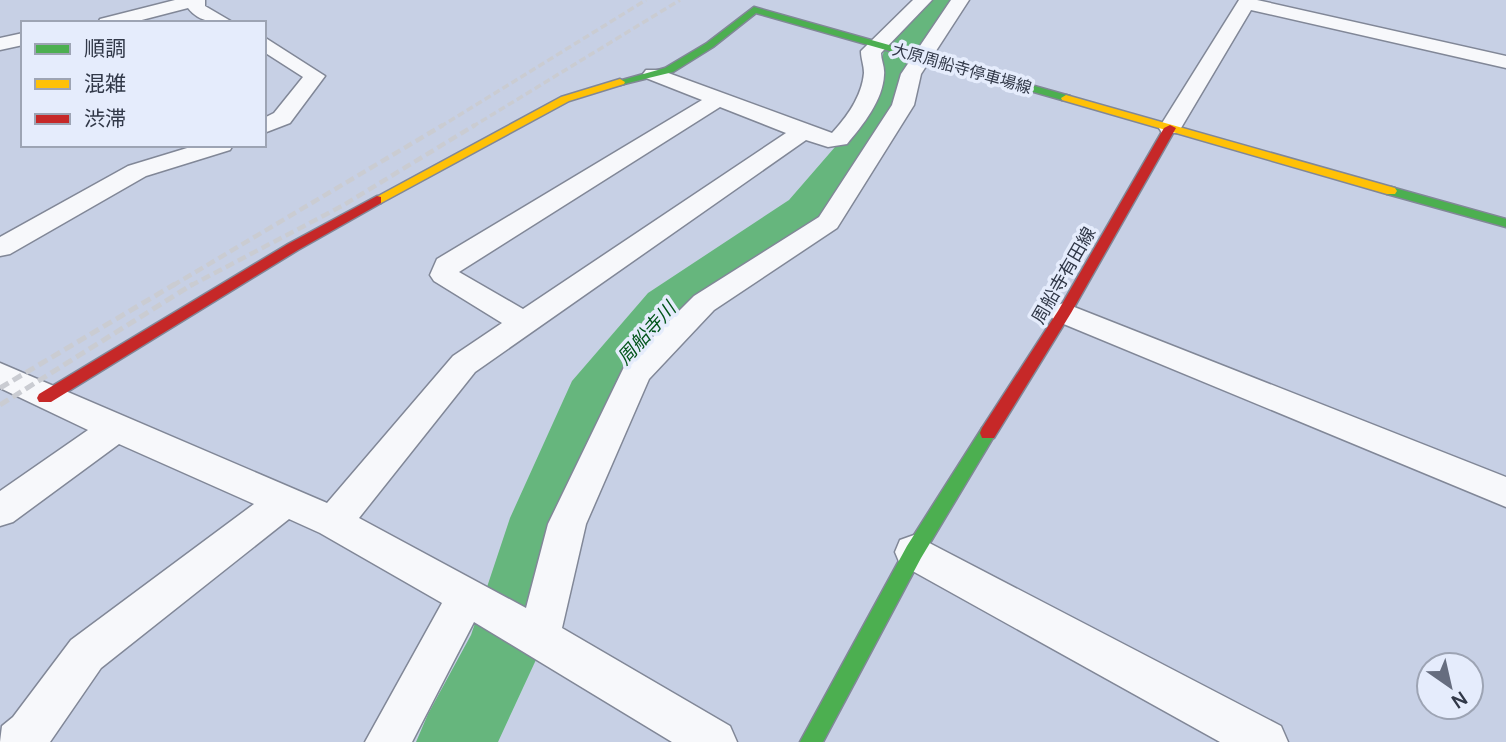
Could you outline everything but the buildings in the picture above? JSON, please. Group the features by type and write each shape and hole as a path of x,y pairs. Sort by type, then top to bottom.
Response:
{"main road":[{"name":"大原周船寺停車場線","path":"653,74 669,70 710,45 754,10 1170,128"},
{"path":"45,398 293,247 565,99 653,74"},
{"path":"1170,128 1506,223"},
{"name":"周船寺有田線","path":"811,742 914,552 1064,313 1170,128"}],"street":[{"path":"653,74 803,132 828,140 839,139 864,102 874,69 870,56 923,0"},
{"path":"540,637 567,524 636,373 705,303 828,222 903,105 916,55 960,0"},
{"path":"115,21 194,1 199,10 221,21"},
{"path":"1170,128 1247,2 1506,62"},
{"path":"0,44 21,39"},
{"path":"266,44 315,76 282,118 266,125"},
{"path":"523,323 458,287 443,275 447,265 719,99"},
{"path":"333,522 464,364 803,132"},
{"path":"0,248 137,171 215,147"},
{"path":"1064,313 1506,492"},
{"path":"0,374 45,398 333,522 540,637 714,742"},
{"path":"0,511 115,429"},
{"path":"18,742 29,733 86,653 284,502"},
{"path":"914,552 1265,742"},
{"path":"388,742 475,603"}],"waterway":[{"name":"周船寺川","path":"456,742 504,649 543,518 575,446 592,396 666,305 805,210 850,156 875,118 894,77 904,41 941,0"}],"railway":[{"path":"440,127 646,0"},
{"path":"472,127 680,0"},
{"path":"172,286 443,125"},
{"path":"190,286 342,206 475,125"},
{"path":"0,388 175,284"},
{"path":"0,405 193,284"}],"traffic: fast":[{"path":"620,82 669,70 710,45 754,10 1066,98"},
{"path":"1391,191 1506,223"},
{"path":"811,742 914,552 988,433"}],"traffic: slow":[{"path":"377,200 565,99 620,82"},
{"path":"1066,98 1391,191"}],"traffic: jam":[{"path":"988,433 1064,313 1170,128"},
{"path":"45,398 293,247 377,200"}]}
